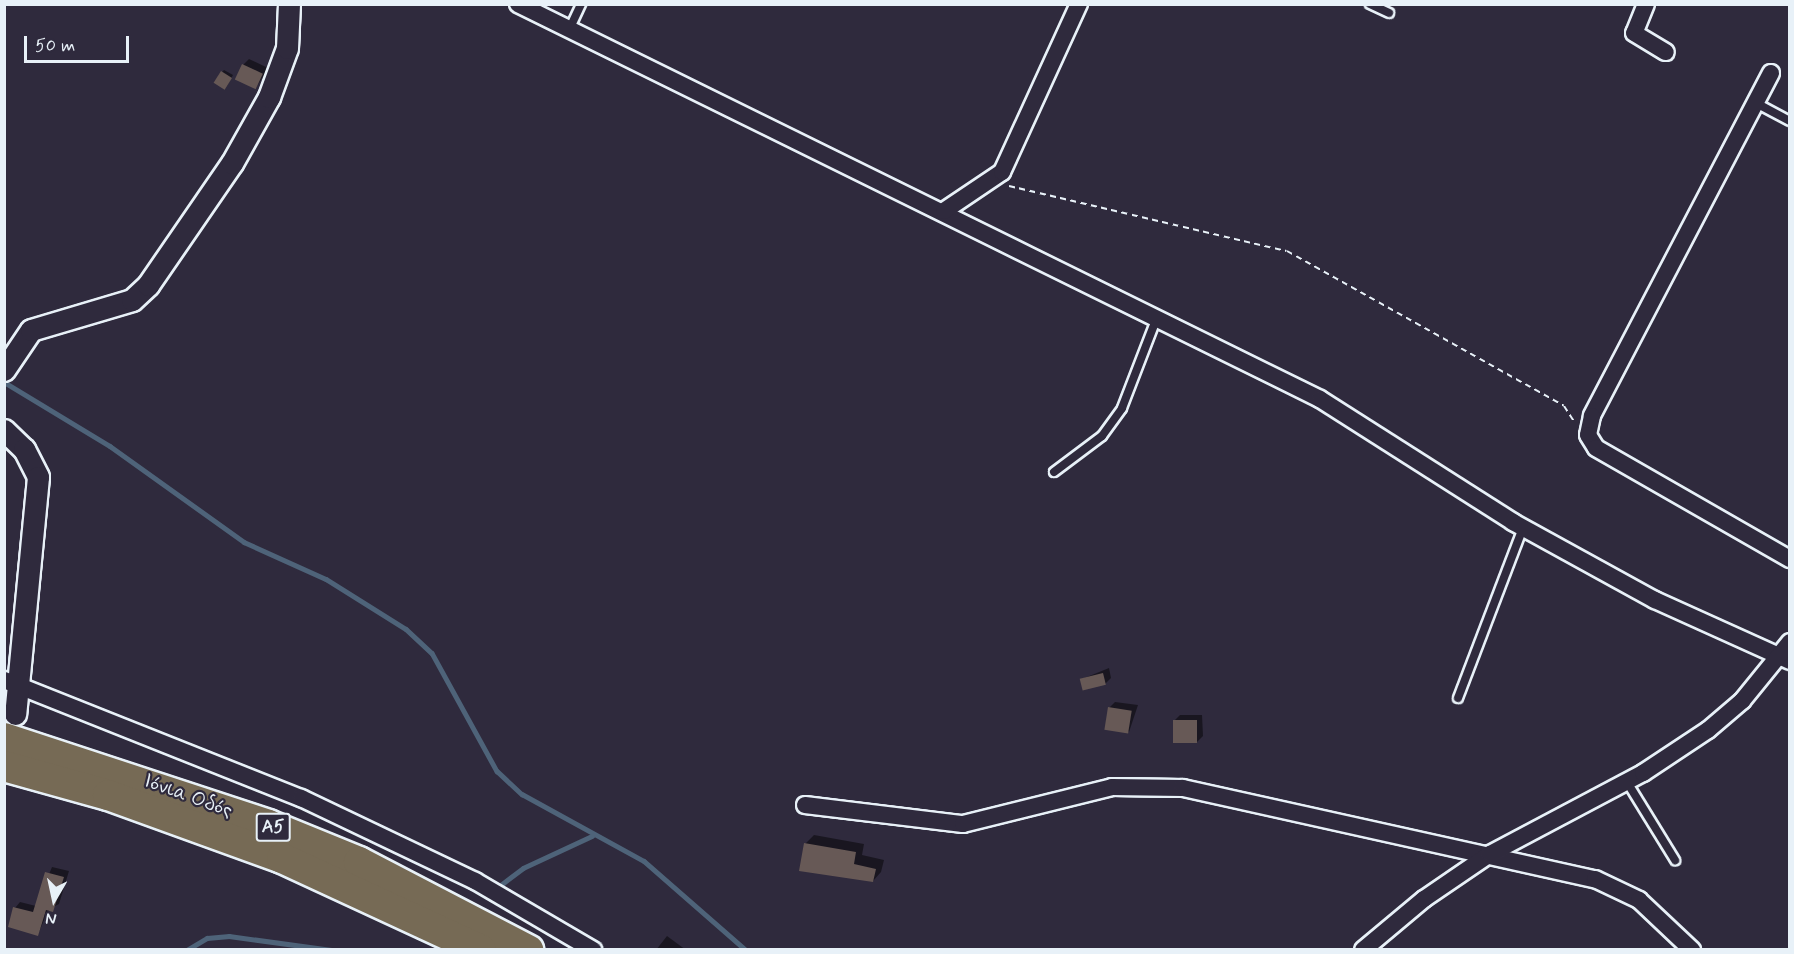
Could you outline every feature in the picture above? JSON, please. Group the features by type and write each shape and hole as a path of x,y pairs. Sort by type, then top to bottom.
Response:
{"highway":[{"name":"Ιόνια Οδός","path":"10,726 122,773 278,829 359,862 528,950"},
{"name":"Ιόνια Οδός","path":"4,766 108,795 282,858 481,950"}],"street":[{"path":"5,369 31,330 132,300 148,285 232,163 269,97 286,48 289,4"},
{"path":"518,4 944,211 1156,320 1320,399 1523,528 1655,600 1784,658"},
{"path":"944,211 995,181 1079,4"},
{"path":"1646,4 1634,33 1666,52"},
{"path":"1771,73 1592,416 1588,435 1596,448 1790,559"},
{"path":"4,430 24,449 38,477 11,681 10,726"},
{"path":"1363,950 1424,898 1490,854 1627,782 1708,730 1742,701 1784,658 1790,642"},
{"path":"11,681 301,798 475,881 593,950"},
{"path":"805,805 963,824 1112,787 1165,786 1490,854 1620,889 1692,950"}],"lane":[{"path":"568,30 581,4"},
{"path":"1370,4 1389,13"},
{"path":"1756,103 1790,121"},
{"path":"1054,472 1102,436 1122,408 1156,320"},
{"path":"1458,698 1523,528"},
{"path":"1627,782 1675,860"}],"path":[{"path":"995,181 1112,214 1287,251 1564,406 1588,435"}],"building":[{"path":"242,64 263,74 256,89 235,79"},
{"path":"221,71 232,78 225,90 214,83"},
{"path":"1103,673 1106,685 1083,690 1080,679"},
{"path":"1108,707 1132,711 1128,733 1104,730"},
{"path":"1173,720 1197,720 1197,743 1173,743"},
{"path":"804,843 856,852 854,864 876,869 873,882 799,871"},
{"path":"45,872 64,877 53,912 46,910 38,936 8,927 13,907 33,912"}],"waterway":[{"path":"4,382 110,446 244,542 326,579 406,629 432,653 497,771 522,794 644,861 746,950"},
{"path":"502,884 523,868 592,836"},
{"path":"187,950 207,938 229,936 331,950"}]}
